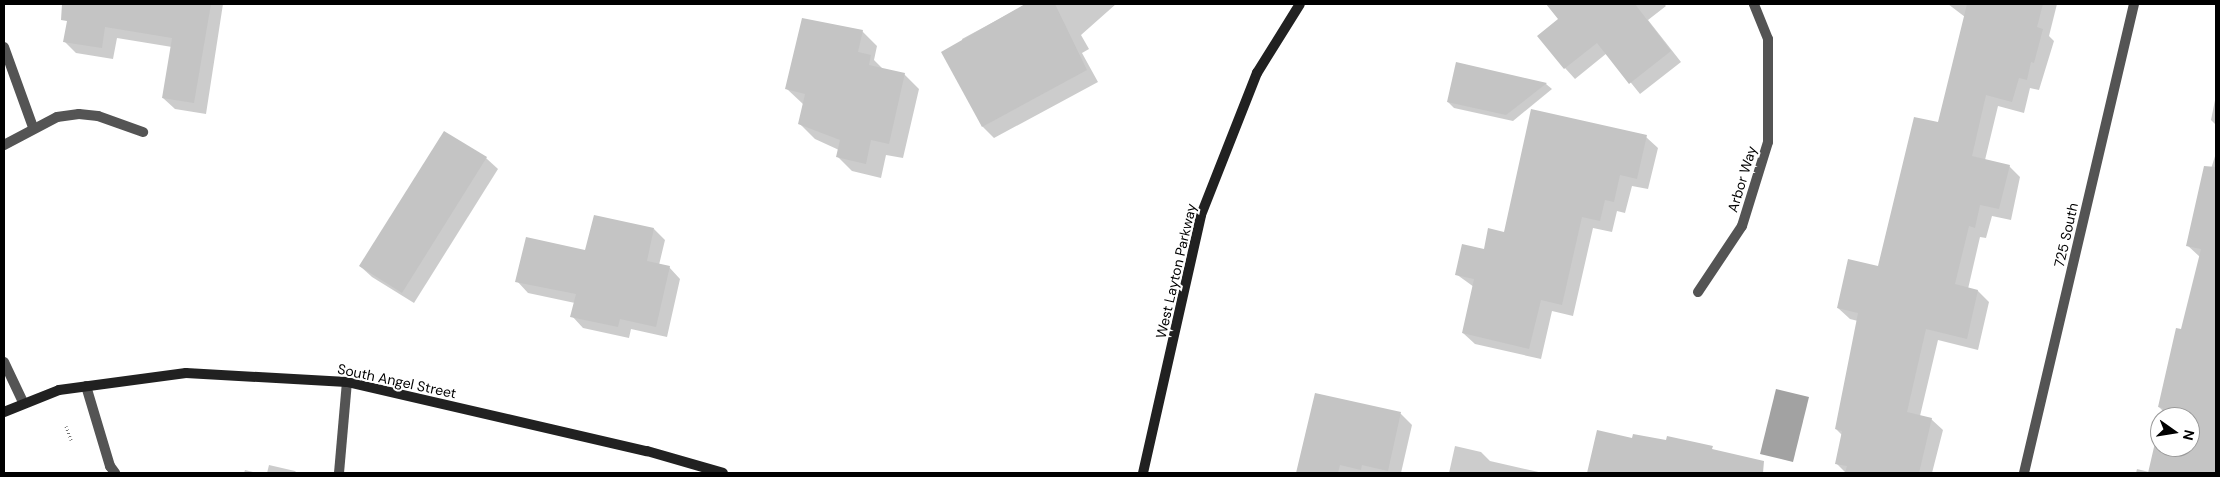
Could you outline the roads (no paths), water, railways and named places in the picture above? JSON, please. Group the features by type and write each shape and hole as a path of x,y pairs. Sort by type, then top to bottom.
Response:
{"main road":[{"name":"West Layton Parkway","path":"1143,473 1201,215 1257,72 1300,4"},
{"name":"South Angel Street","path":"4,412 23,402 59,390 186,373 347,382 647,451 723,473"}],"street":[{"name":"Arbor Way","path":"1698,292 1742,226 1768,142 1768,39 1754,4"},
{"name":"725 South","path":"2024,473 2134,4"},
{"path":"4,47 33,127"},
{"path":"4,145 33,127 57,116 79,114 98,116 143,132"},
{"path":"4,362 23,402"},
{"path":"339,473 347,382"},
{"path":"86,386 110,466 116,473"}]}
